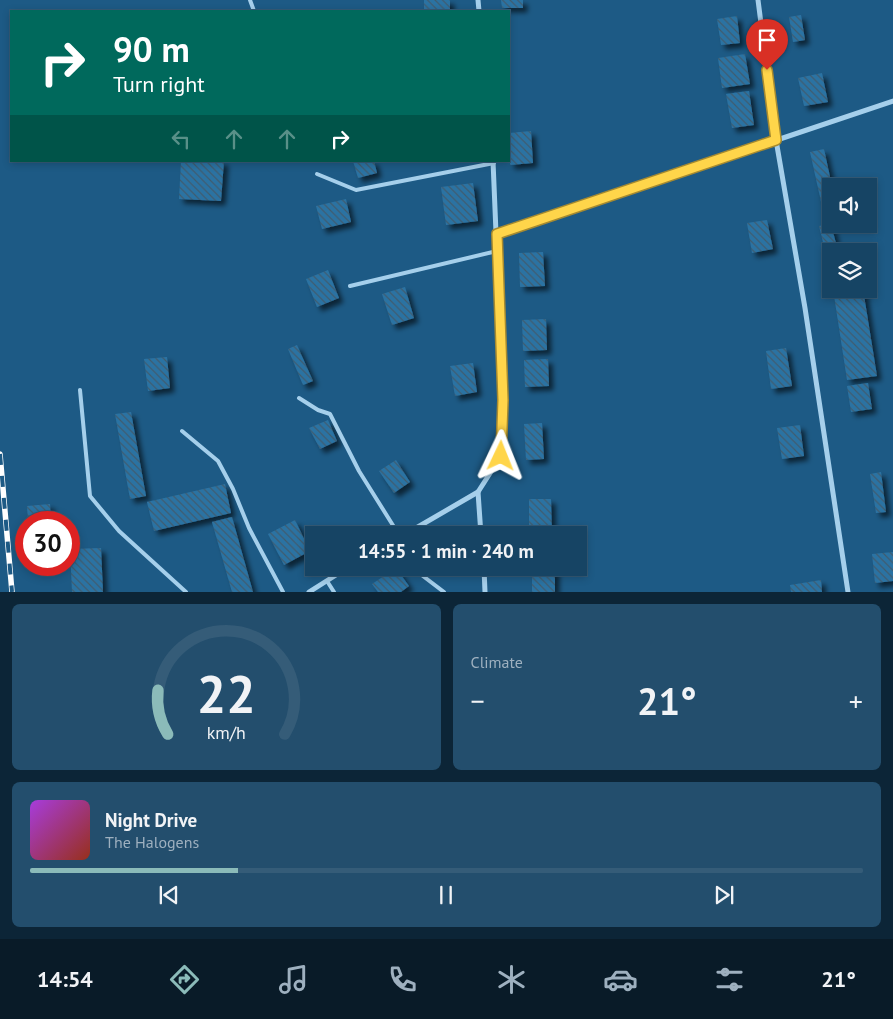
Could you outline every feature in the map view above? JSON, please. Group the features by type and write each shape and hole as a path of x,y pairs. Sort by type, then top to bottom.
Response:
{"street":[{"path":"758,0 776,140 806,308 848,592"},
{"path":"497,234 893,101"},
{"path":"419,526 478,492 501,456 503,400 494,162"},
{"path":"478,492 480,526"},
{"path":"309,592 335,576"},
{"path":"484,576 485,592"}],"lane":[{"path":"317,174 356,190 494,162"},
{"path":"350,286 498,251"},
{"path":"80,390 90,496 119,531 186,592"},
{"path":"298,398 318,410 330,414 359,471 393,526"},
{"path":"182,431 218,462 233,489 248,528 283,592"},
{"path":"423,576 444,592"},
{"path":"327,581 334,592"}],"building":[{"path":"424,0 450,0 450,10 424,10"},
{"path":"501,0 523,0 523,8 502,8"},
{"path":"801,15 805,40 793,42 789,17"},
{"path":"737,16 740,43 721,45 717,19"},
{"path":"745,54 750,84 722,88 718,58"},
{"path":"822,73 828,102 804,106 798,78"},
{"path":"749,91 754,125 732,128 726,94"},
{"path":"531,131 533,163 510,165 510,133"},
{"path":"824,149 830,178 822,178 822,206 810,152"},
{"path":"181,162 224,162 221,201 179,199"},
{"path":"353,162 374,162 377,173 358,178"},
{"path":"473,183 478,221 446,225 441,187"},
{"path":"346,199 351,222 322,229 316,206"},
{"path":"767,220 773,249 752,253 747,223"},
{"path":"819,226 822,226 822,233 833,233 836,243 823,243"},
{"path":"543,252 545,286 520,287 519,253"},
{"path":"328,270 339,298 317,307 306,279"},
{"path":"405,287 414,318 392,325 382,294"},
{"path":"834,298 864,298 877,376 847,380"},
{"path":"546,319 547,350 523,351 522,320"},
{"path":"297,345 313,381 303,385 288,349"},
{"path":"786,348 792,386 771,389 766,351"},
{"path":"167,357 170,388 148,391 144,359"},
{"path":"548,359 549,386 525,387 524,360"},
{"path":"473,363 477,392 455,396 450,366"},
{"path":"868,383 872,409 851,412 847,386"},
{"path":"131,412 146,496 130,499 115,414"},
{"path":"328,420 337,441 320,449 309,428"},
{"path":"542,423 544,459 526,460 524,424"},
{"path":"800,425 804,456 782,459 777,428"},
{"path":"396,460 410,482 394,493 379,471"},
{"path":"881,472 886,512 876,513 870,474"},
{"path":"225,484 231,513 154,531 147,502"},
{"path":"529,499 551,499 552,526 529,526"},
{"path":"50,504 50,511 27,511 27,506"},
{"path":"232,517 253,592 232,592 212,522"},
{"path":"295,520 305,541 305,554 284,565 268,534"},
{"path":"101,548 103,592 72,592 71,576 80,576 80,549"},
{"path":"893,552 893,581 875,583 872,554"},
{"path":"384,576 402,576 409,586 401,592 378,592 372,584"},
{"path":"532,576 555,576 555,592 532,592"},
{"path":"821,580 822,592 791,592 790,585"}],"railway":[{"path":"0,454 12,592"}],"route":[{"path":"501,456 503,400 497,234 776,140 767,70"}]}
